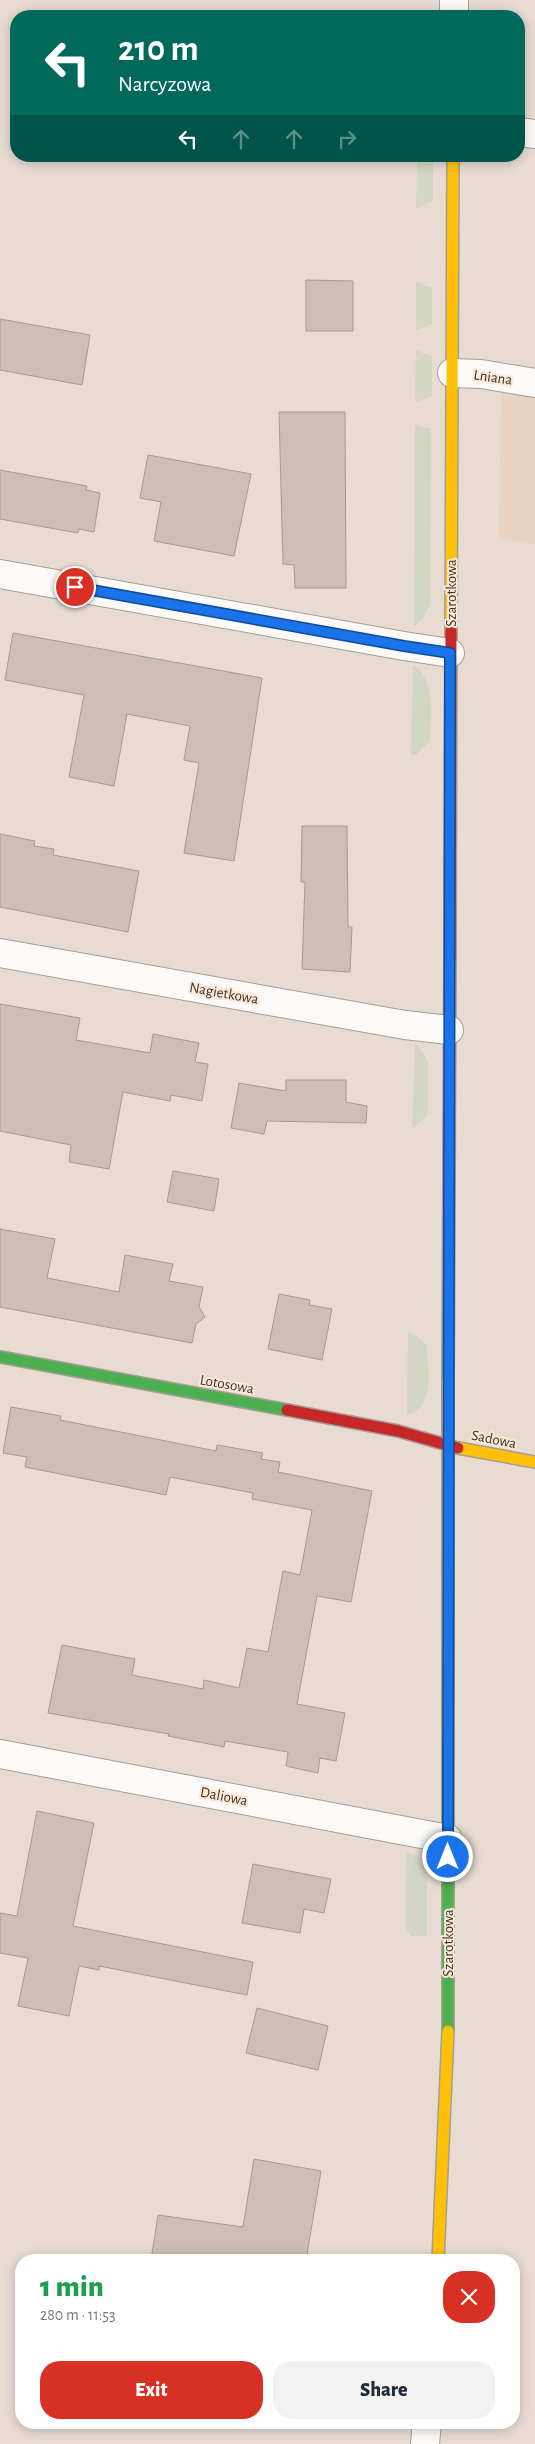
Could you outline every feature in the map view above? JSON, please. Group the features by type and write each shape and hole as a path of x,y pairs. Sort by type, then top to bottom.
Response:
{"street":[{"name":"Szarotkowa","path":"438,2254 448,2062 449,1030 453,162"},
{"name":"Lniana","path":"452,373 481,374 535,383"},
{"path":"0,574 450,653"},
{"name":"Nagietkowa","path":"0,953 405,1025 449,1030"},
{"name":"Lotosowa","path":"0,1357 398,1431 448,1444"},
{"name":"Sadowa","path":"448,1444 470,1451 535,1462"},
{"name":"Daliowa","path":"0,1754 448,1839"},
{"path":"425,2444 426,2429"}],"shaded area":[{"path":"501,388 535,394 535,545 499,538"}],"green space":[{"path":"417,162 433,162 433,201 416,209"},
{"path":"416,282 432,288 432,324 416,330"},
{"path":"416,350 432,357 432,396 415,402"},
{"path":"415,425 431,429 430,604 424,618 414,626"},
{"path":"413,665 421,671 426,679 431,699 430,741 416,755 411,755"},
{"path":"415,1043 425,1055 428,1063 428,1115 412,1129"},
{"path":"408,1333 413,1333 427,1345 429,1376 427,1396 423,1404 416,1411 407,1414"},
{"path":"406,1852 419,1857 427,1871 427,1936 411,1936 405,1929"}],"building":[{"path":"306,280 353,281 353,331 306,331"},
{"path":"0,319 90,335 82,385 0,370"},
{"path":"279,412 345,412 346,588 295,588 294,565 283,564"},
{"path":"148,455 251,474 234,556 154,541 161,502 140,498"},
{"path":"0,470 87,486 86,490 100,493 94,532 79,529 78,533 0,519"},
{"path":"13,633 262,678 234,861 184,853 199,763 184,760 190,726 127,714 114,786 69,777 84,695 5,680"},
{"path":"302,826 347,826 348,927 352,927 350,972 302,969 305,882 301,882"},
{"path":"0,834 35,841 34,846 54,849 53,855 139,871 128,932 0,907"},
{"path":"0,1004 80,1018 76,1040 150,1053 153,1034 199,1043 195,1062 208,1064 202,1101 171,1095 170,1101 123,1092 109,1169 69,1162 71,1145 0,1131"},
{"path":"286,1080 346,1080 346,1102 367,1106 366,1123 267,1121 264,1134 231,1128 239,1083 286,1091"},
{"path":"173,1171 219,1179 214,1211 167,1202"},
{"path":"0,1229 55,1239 47,1278 119,1292 125,1255 173,1264 169,1281 203,1287 199,1307 205,1317 196,1324 192,1343 0,1307"},
{"path":"279,1294 310,1300 309,1305 332,1309 322,1360 268,1349"},
{"path":"11,1407 61,1416 60,1420 216,1451 217,1445 263,1453 261,1459 280,1462 278,1472 372,1491 351,1602 317,1596 297,1704 345,1713 336,1761 320,1758 318,1773 286,1766 288,1752 225,1741 224,1747 168,1736 169,1734 48,1713 62,1645 135,1659 132,1675 203,1689 204,1680 239,1688 247,1648 268,1652 283,1571 300,1575 312,1510 252,1499 253,1493 170,1477 166,1495 25,1467 27,1457 3,1453"},
{"path":"37,1811 94,1823 73,1926 253,1962 247,1995 99,1966 99,1970 79,1966 69,2016 18,2006 28,1958 0,1953 0,1913 17,1916"},
{"path":"253,1864 331,1879 324,1913 304,1909 300,1933 242,1923"},
{"path":"257,2008 328,2026 318,2070 246,2053"},
{"path":"254,2159 321,2171 307,2254 152,2254 158,2215 243,2227"}],"traffic: fast":[{"path":"448,1380 450,957"},
{"path":"0,1357 287,1410"},
{"path":"448,1737 448,2031"}],"traffic: slow":[{"path":"451,630 453,162"},
{"path":"448,1380 448,1737"},
{"path":"458,1448 535,1462"},
{"path":"438,2254 448,2031"}],"traffic: jam":[{"path":"450,957 451,630"},
{"path":"287,1410 398,1431 458,1448"}],"route":[{"path":"75,587 450,653 448,1857"}]}
